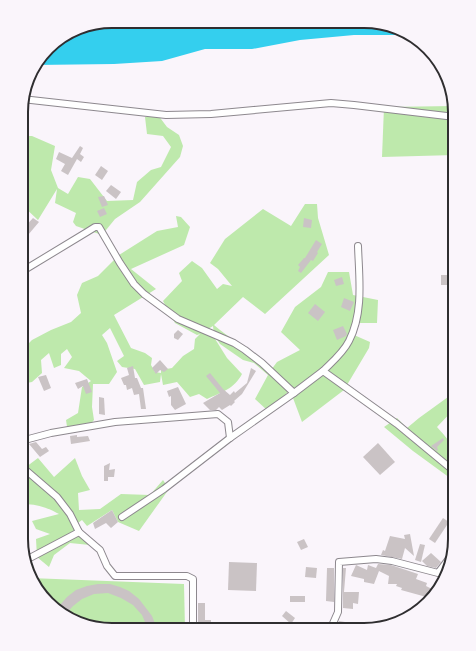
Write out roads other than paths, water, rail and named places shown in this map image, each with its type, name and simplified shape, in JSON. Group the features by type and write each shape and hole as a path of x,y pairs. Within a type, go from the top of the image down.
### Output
{"street":[{"path":"29,100 166,115 205,114 331,103 448,116"},
{"path":"28,268 95,227 99,227 134,284 144,294 178,319 234,343 245,350 262,363 294,393"},
{"path":"122,517 164,489 230,438 294,393 323,371 338,357 349,341 354,328 360,294 358,246"},
{"path":"323,371 397,424 448,466"},
{"path":"28,439 52,433 115,422 218,414 228,422 230,438"},
{"path":"28,472 57,498 70,514 79,532 100,550 107,566 115,576 187,576 193,579 193,623"},
{"path":"30,558 79,532"},
{"path":"333,623 338,612 339,562 376,559 392,561 440,575"}],"water":[{"path":"112,28 364,28 386,31 398,35 354,35 300,40 252,49 205,49 162,61 114,64 42,65 57,49 70,39 85,32"}]}
